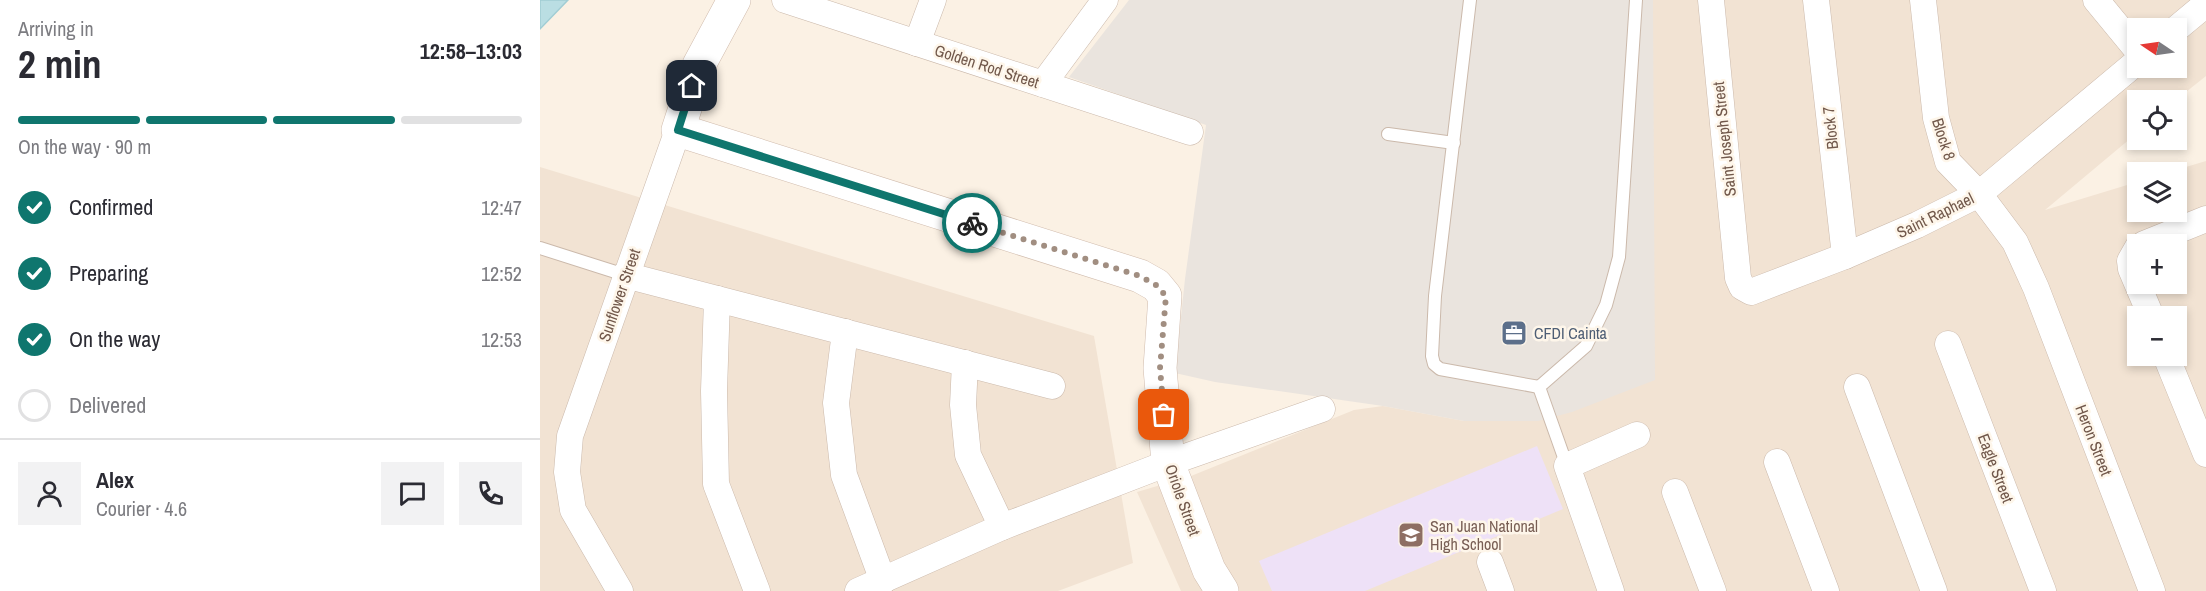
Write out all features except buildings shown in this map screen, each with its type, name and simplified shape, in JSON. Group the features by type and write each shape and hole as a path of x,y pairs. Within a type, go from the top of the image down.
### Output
{"street":[{"name":"Sunflower Street","path":"620,591 573,510 567,472 570,436 699,65 734,0"},
{"name":"Golden Rod Street","path":"785,0 1190,132"},
{"path":"917,43 933,0"},
{"path":"1044,84 1105,0"},
{"name":"Saint Joseph Street","path":"1711,0 1738,278"},
{"name":"Block 7","path":"1816,0 1845,256"},
{"name":"Block 8","path":"1923,0 1936,118 1948,162 1979,194 2015,242 2036,288"},
{"path":"2096,0 2127,38"},
{"path":"2187,20 2206,4"},
{"name":"Saint Raphael","path":"1738,278 1742,287 1751,292 1845,256 1917,225 1979,194 2127,71"},
{"name":"Oriole Street","path":"678,130 1140,276 1156,285 1166,296 1160,368 1168,463 1209,570 1222,591"},
{"path":"2169,234 2206,219"},
{"path":"626,275 1052,386"},
{"name":"Heron Street","path":"2036,288 2152,591"},
{"path":"717,299 714,391 716,484 757,591"},
{"path":"845,332 836,403 844,475 883,581"},
{"name":"Eagle Street","path":"1948,344 2043,591"},
{"path":"965,363 963,405 968,455 1002,527"},
{"path":"2170,366 2206,454"},
{"path":"1857,387 1934,591"},
{"path":"858,591 1002,527 1168,463 1322,408"},
{"path":"1611,591 1567,466 1638,435"},
{"path":"1777,462 1826,591"},
{"path":"1675,492 1713,591"},
{"path":"1490,562 1500,591"}],"lane":[{"path":"1470,0 1435,296 1432,356 1434,364 1440,369 1539,387"},
{"path":"1539,387 1586,346 1606,305 1619,257 1636,0"},
{"path":"1388,134 1454,143"},
{"path":"540,248 626,275"},
{"path":"1539,387 1567,466"}],"shaded area":[{"path":"1129,0 1653,0 1655,380 1572,412 1538,421 1464,421 1383,406 1215,382 1175,373 1206,125 1069,77"},
{"path":"1653,0 2206,0 2206,76 2187,91 2127,90 2127,141 2045,210 2127,185 2127,222 2187,222 2187,167 2206,161 2206,591 1181,591 1137,492 1191,476 1354,410 1383,406 1464,421"},
{"path":"540,167 1094,336 1133,563 1058,591 540,591"},
{"name":"San Juan National High School","path":"1537,446 1563,509 1365,591 1272,591 1259,561"}],"water":[{"path":"540,0 568,0 540,29"}],"way so far":[{"path":"972,223 1140,276 1156,285 1166,296 1160,368 1164,415"}],"place":[{"name":"CFDI Cainta","path":"1514,333"},
{"name":"San Juan National High School","path":"1411,535"}],"route":[{"path":"692,86 678,130 972,223"}]}
